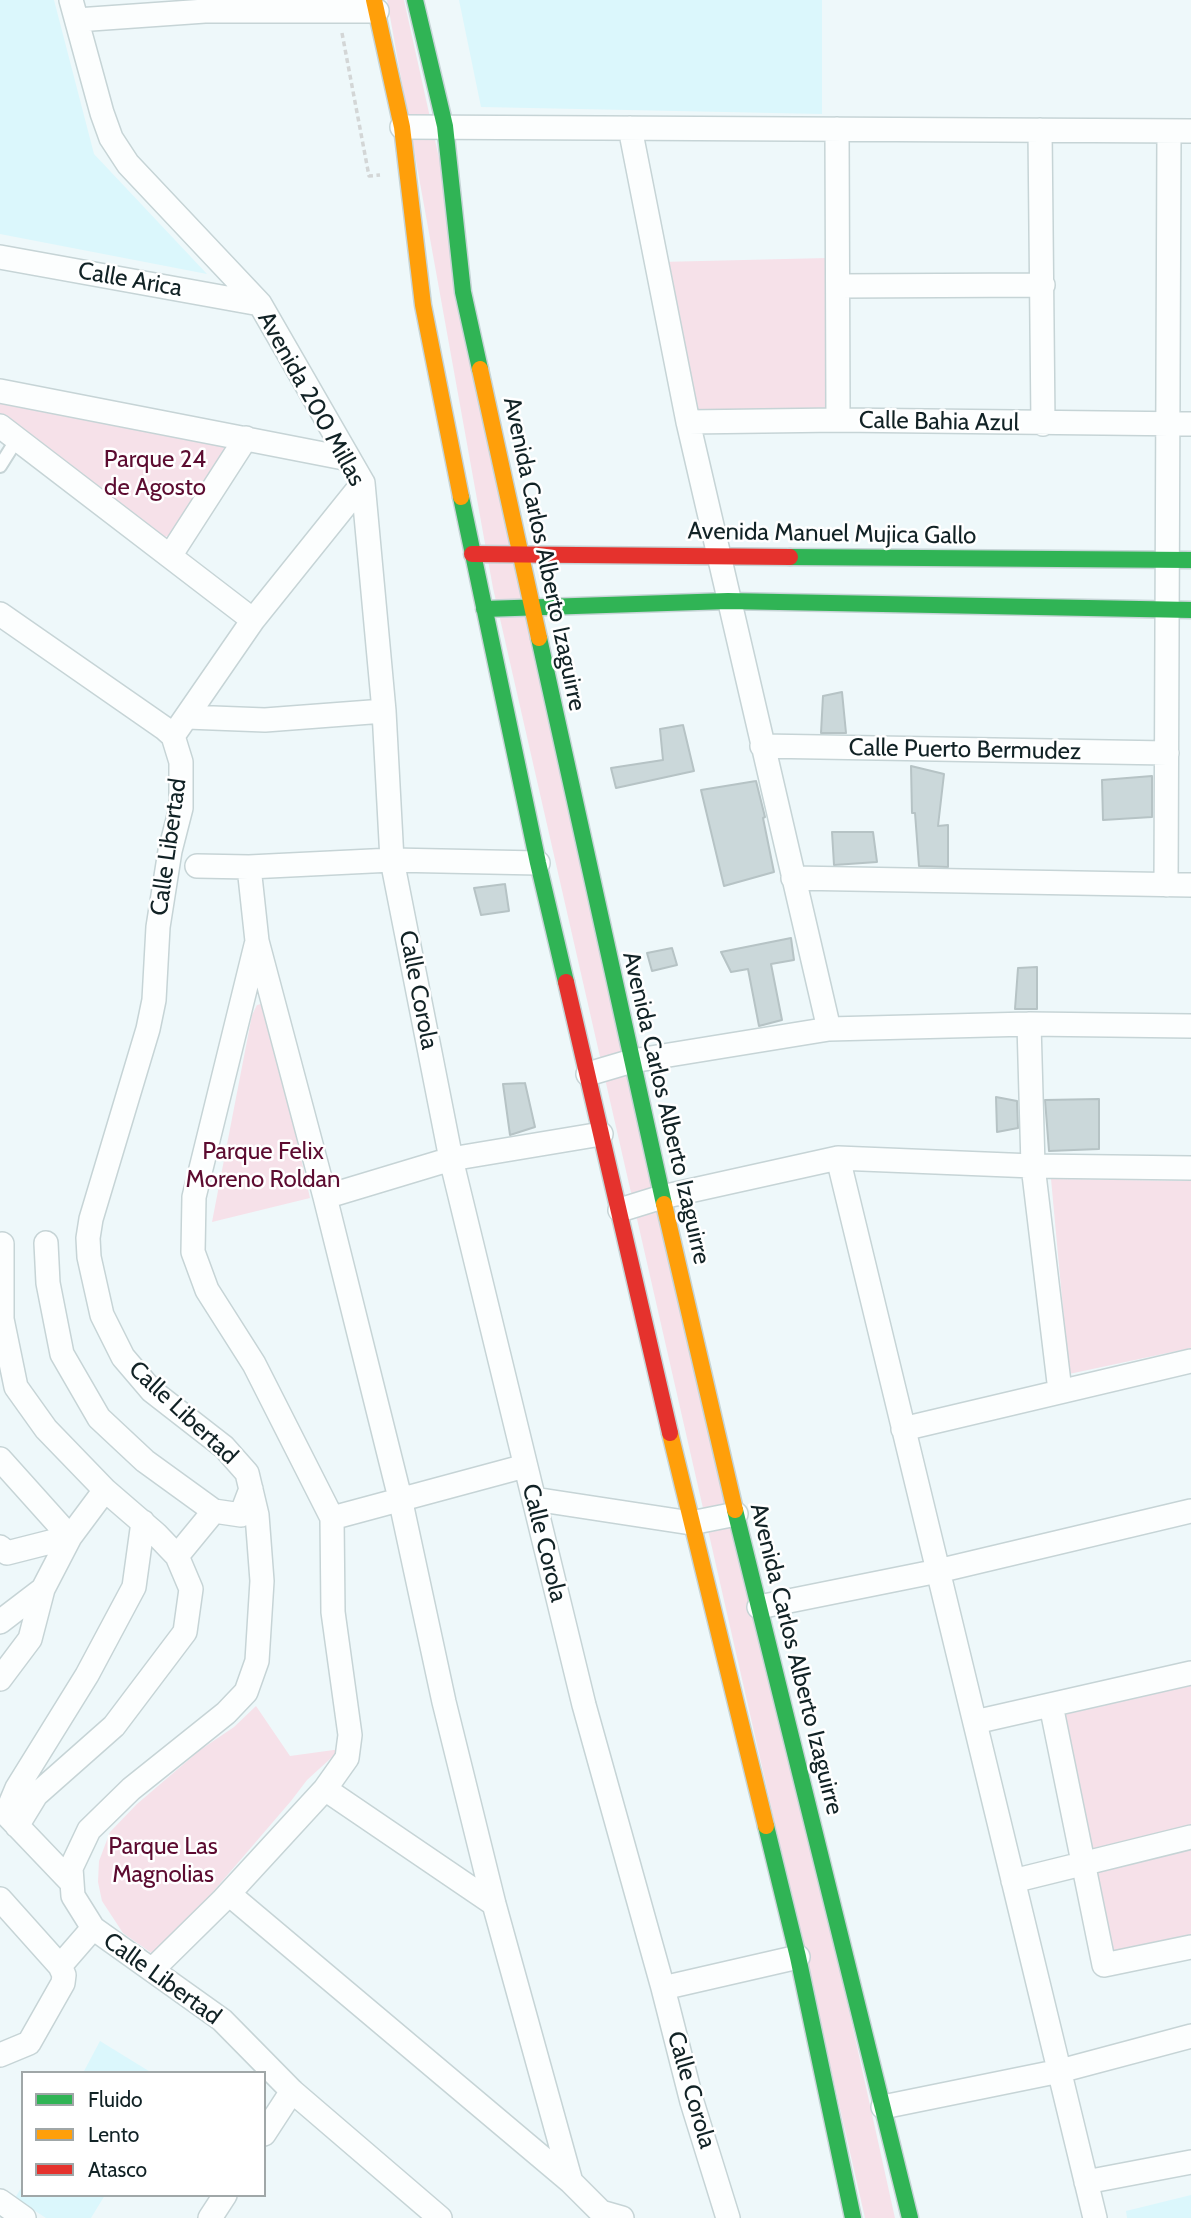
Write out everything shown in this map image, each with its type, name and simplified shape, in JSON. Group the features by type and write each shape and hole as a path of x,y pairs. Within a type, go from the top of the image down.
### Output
{"main road":[{"name":"Avenida Carlos Alberto Izaguirre","path":"415,0 445,126 463,292 662,1197 736,1514 910,2218"},
{"path":"375,5 402,127 423,305 472,554 538,863 691,1523 798,1957 853,2218"},
{"name":"Avenida Manuel Mujica Gallo","path":"472,554 1191,561"},
{"path":"484,609 728,601 1191,610"}],"street":[{"path":"74,10 204,6 338,11 375,5"},
{"name":"Avenida 200 Millas","path":"74,10 102,113 116,147 128,164 260,304 363,483 384,711 392,860"},
{"path":"402,127 1180,131 1168,424 1167,885"},
{"path":"630,128 688,422 829,1029"},
{"path":"837,129 838,420"},
{"path":"1040,130 1043,424"},
{"name":"Calle Arica","path":"0,257 260,304"},
{"path":"838,286 1043,285"},
{"path":"0,391 349,459"},
{"name":"Calle Bahia Azul","path":"688,422 838,420 1191,424"},
{"path":"9,433 253,620"},
{"path":"170,556 246,438"},
{"path":"0,614 173,736 253,620 363,483"},
{"path":"187,717 265,720 384,711"},
{"name":"Calle Libertad","path":"173,736 181,762 181,808 170,850 158,927 154,1000 148,1029 91,1219 89,1256 102,1315 123,1357 152,1391 223,1447 247,1473 257,1515 262,1581 257,1661 246,1692 226,1713 131,1789 89,1830 71,1868 73,1896 93,1928 222,2020 292,2091 440,2218"},
{"name":"Calle Puerto Bermudez","path":"762,746 1167,753"},
{"path":"197,866 249,867 392,860 538,863"},
{"name":"Calle Corola","path":"392,860 452,1159 584,1705 692,2102 728,2218"},
{"path":"249,867 257,942 325,1197 400,1498 444,1702 494,1903 571,2182"},
{"path":"793,878 1191,885"},
{"path":"153,1969 229,1894 325,1789 347,1758 350,1735 333,1612 332,1517 254,1363 207,1290 193,1252 194,1197 257,942"},
{"path":"588,1073 632,1061 829,1029 1029,1024 1191,1026"},
{"path":"1029,1024 1034,1166 1060,1391"},
{"path":"325,1197 452,1159 601,1134"},
{"path":"838,1158 1095,2218"},
{"path":"620,1210 662,1197 838,1158 1034,1166 1191,1168"},
{"path":"46,1243 48,1283 62,1354 99,1418 145,1461 214,1511 241,1516 251,1489"},
{"path":"2,1244 2,1319 16,1387 46,1429 105,1490 177,1556 191,1589 185,1632 114,1726 36,1795 17,1826"},
{"path":"904,1429 1191,1361"},
{"path":"0,1459 70,1536"},
{"path":"332,1517 525,1466"},
{"path":"0,1679 30,1639 43,1589 70,1536 105,1490"},
{"path":"534,1499 691,1523 736,1514"},
{"path":"177,1556 214,1511"},
{"path":"759,1607 938,1571 1191,1511"},
{"path":"72,1883 6,1814 16,1788 87,1675 134,1587 143,1522"},
{"path":"0,1547 7,1553 70,1536"},
{"path":"0,1622 43,1589"},
{"path":"975,1723 1191,1673"},
{"path":"1051,1705 1104,1965 1191,1947"},
{"path":"325,1789 494,1903"},
{"path":"1013,1881 1191,1837"},
{"path":"229,1894 571,2182 601,2212 622,2218"},
{"path":"0,1899 60,1966 64,1975 63,1983 29,2043 0,2055"},
{"path":"60,1966 93,1928"},
{"path":"663,1988 798,1957"},
{"path":"883,2108 1060,2071 1191,2036"},
{"path":"266,2131 292,2091"},
{"path":"1086,2182 1191,2162"},
{"path":"210,2218 224,2197"},
{"path":"0,2201 24,2218"}],"lane":[{"path":"0,466 9,433"}],"path":[{"path":"338,11 369,176 407,172"}],"shaded area":[{"path":"0,0 54,0 94,154 207,274 0,234"},
{"path":"459,0 822,0 822,114 481,107"},
{"path":"100,2041 149,2071 84,2071"},
{"path":"21,2188 21,2197 104,2197 91,2218 46,2218 15,2198"},
{"path":"1191,2195 1191,2218 1127,2218 1126,2211"}],"green space":[{"path":"387,0 404,0 895,2218 865,2218 493,588"},
{"path":"827,258 827,415 695,413 660,262"},
{"name":"Parque 24 de Agosto","path":"0,401 231,443 173,535 160,538 0,413"},
{"name":"Parque Felix Moreno Roldan","path":"257,1005 266,1006 268,1012 310,1198 212,1222 252,1015"},
{"path":"1051,1179 1191,1181 1191,1348 1069,1374"},
{"path":"1191,1685 1191,1830 1089,1857 1059,1714"},
{"name":"Parque Las Magnolias","path":"256,1706 290,1756 341,1749 307,1780 157,1957 123,1933 102,1901 98,1882 99,1861 110,1832 137,1804 200,1750 234,1727"},
{"path":"1191,1842 1191,1944 1109,1962 1087,1870"}],"building":[{"path":"842,692 846,733 821,733 823,696"},
{"path":"683,725 694,771 616,788 611,768 663,760 660,729"},
{"path":"911,766 944,774 938,826 948,825 948,867 919,866 915,813 912,813"},
{"path":"1152,776 1152,817 1103,820 1102,780"},
{"path":"756,781 774,872 724,886 701,790"},
{"path":"832,832 873,832 877,862 834,865"},
{"path":"505,884 509,911 481,915 474,888"},
{"path":"791,938 794,960 771,964 782,1020 759,1026 748,969 731,972 721,952"},
{"path":"672,948 677,965 652,971 647,953"},
{"path":"1037,967 1037,1009 1015,1009 1018,968"},
{"path":"525,1083 535,1127 510,1135 503,1084"},
{"path":"996,1097 1017,1101 1018,1128 997,1132"},
{"path":"1099,1099 1099,1149 1049,1151 1045,1100"}],"traffic: fast":[{"path":"415,0 445,126 463,292 480,369"},
{"path":"461,497 538,863 566,982"},
{"path":"790,557 1191,560"},
{"path":"484,609 728,601 1191,610"},
{"path":"539,638 664,1204"},
{"path":"735,1510 910,2218"},
{"path":"766,1826 798,1957 853,2218"}],"traffic: slow":[{"path":"374,0 402,127 423,305 461,497"},
{"path":"480,369 539,638"},
{"path":"664,1204 735,1510"},
{"path":"670,1433 766,1826"}],"traffic: jam":[{"path":"472,554 790,557"},
{"path":"566,982 670,1433"}]}
